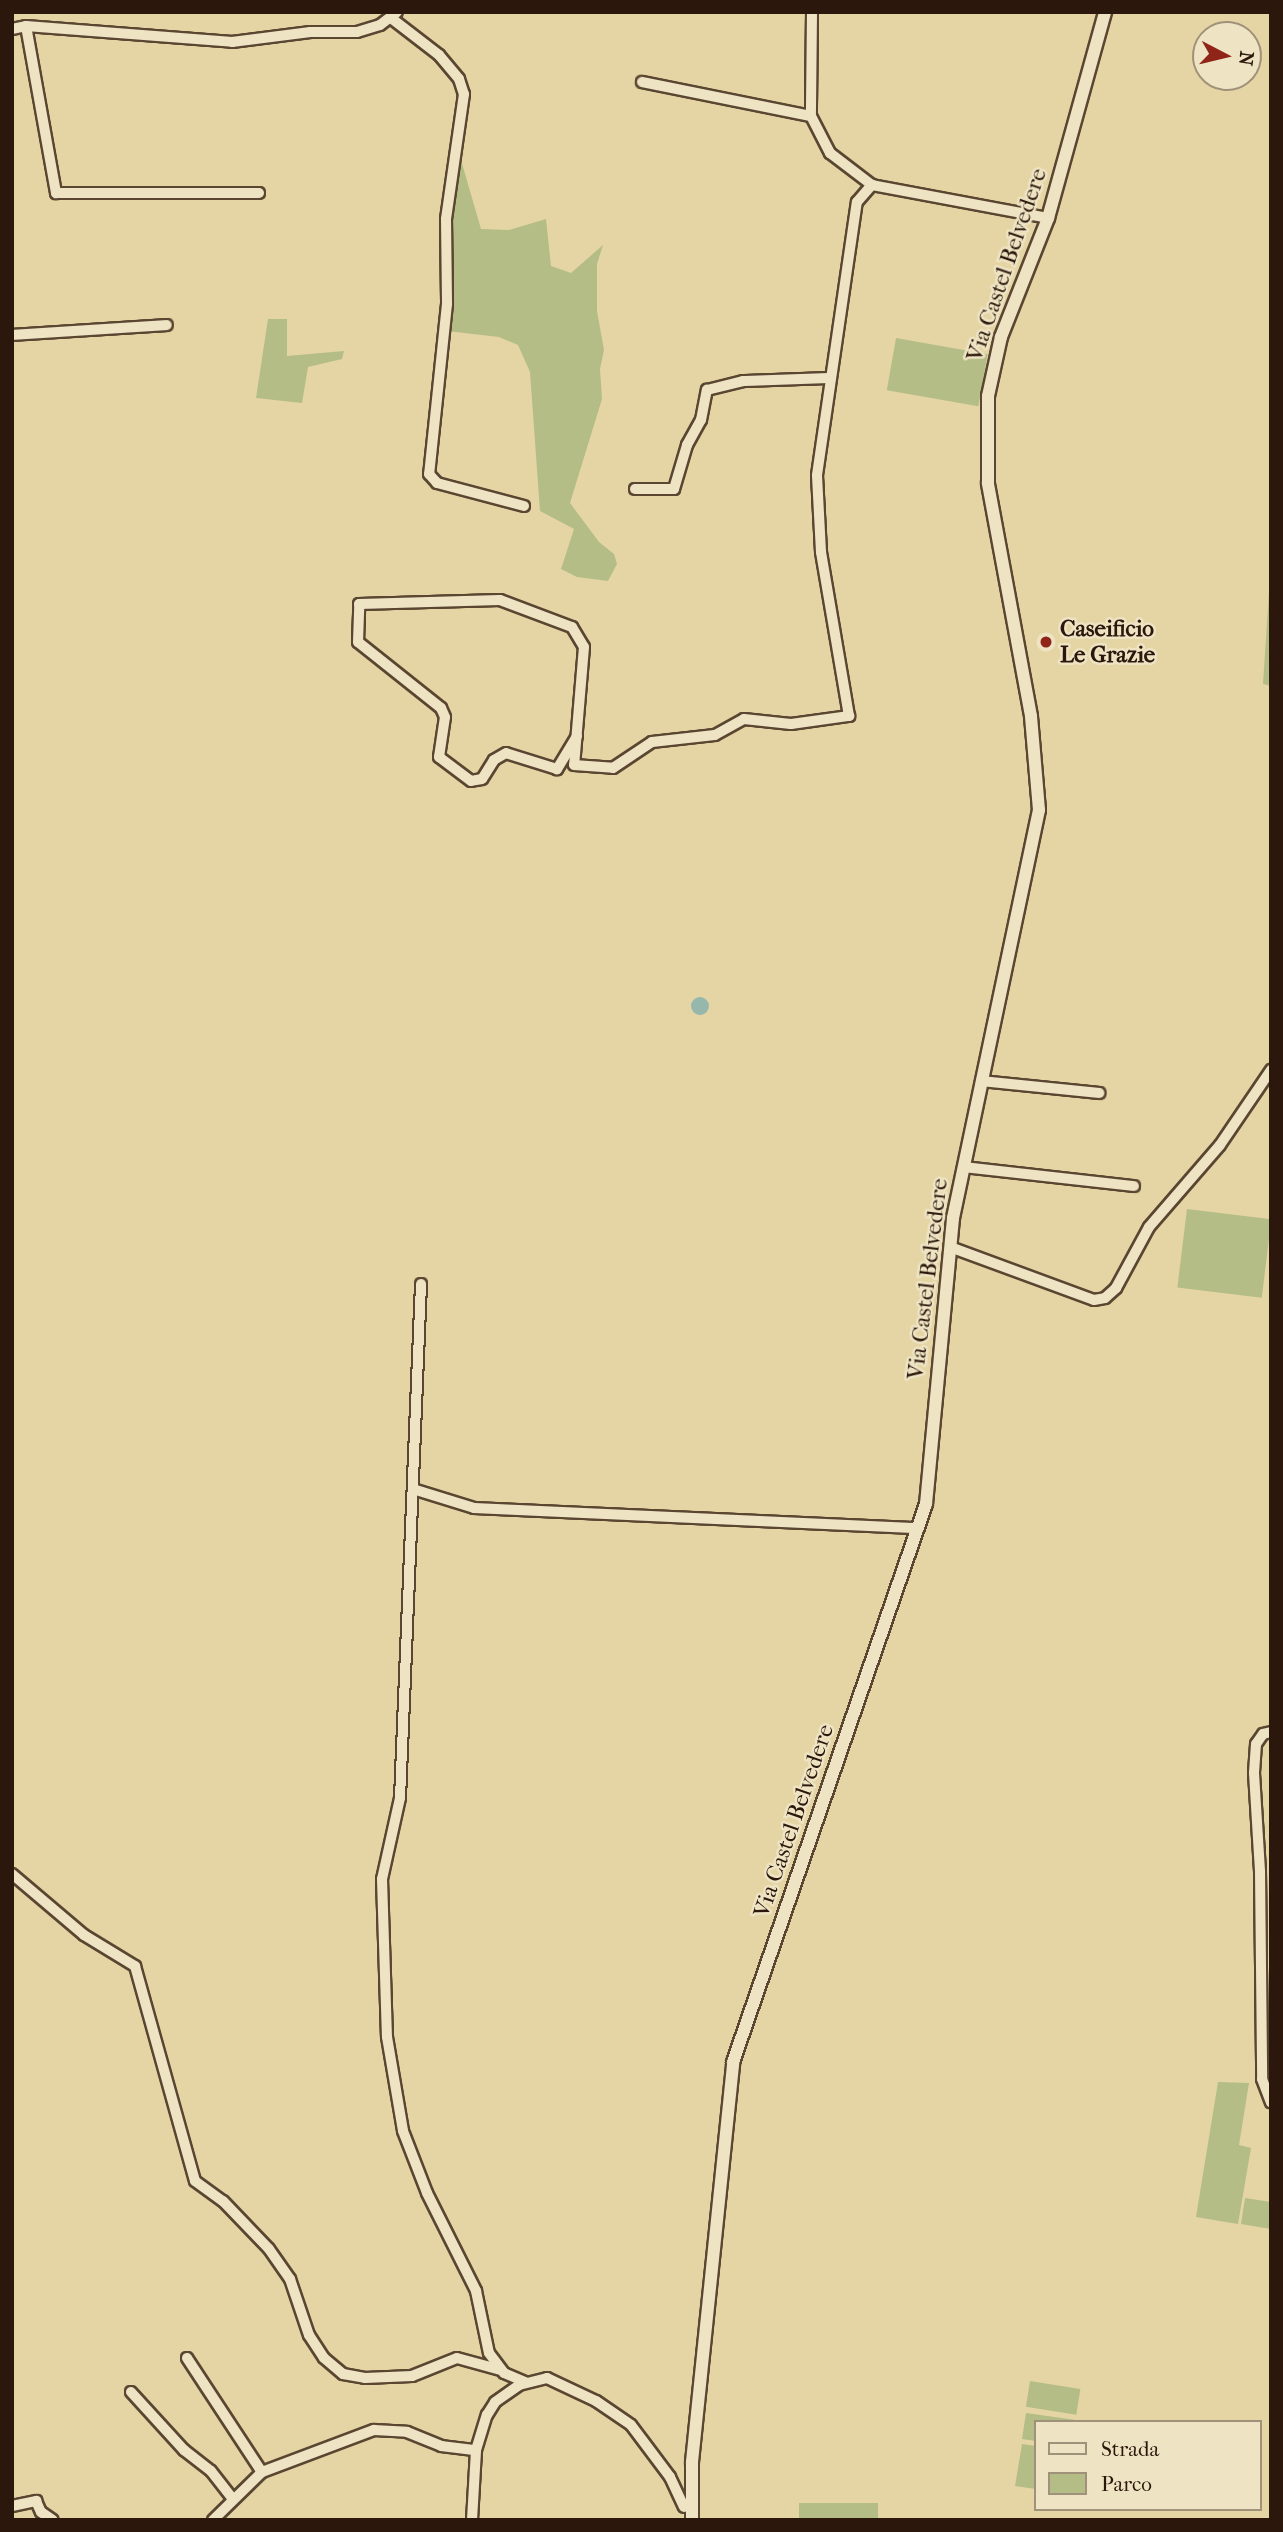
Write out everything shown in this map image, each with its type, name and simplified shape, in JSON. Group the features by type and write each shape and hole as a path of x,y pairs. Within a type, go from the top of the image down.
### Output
{"street":[{"path":"812,12 811,117 830,153 872,185 1048,218"},
{"name":"Via Castel Belvedere","path":"692,2462 733,2062 919,1528 930,1473 950,1247 981,1081 1039,810 1029,707 988,483 986,416 1001,337 1048,218 1105,12"},
{"path":"12,29 26,26 232,43 310,32 357,32 394,15 439,55 459,79 464,94 446,219 447,304 429,474 437,483 524,506"},
{"path":"26,26 56,193 259,193"},
{"path":"642,82 811,117"},
{"path":"577,736 557,769 506,753 494,760 482,779 471,781 439,757 444,717 441,708 358,642 359,604 500,600 572,627 584,646 575,765 613,768 652,742 715,735 744,719 791,724 849,716 817,505 818,453 831,378 852,216 872,185"},
{"path":"12,335 167,325"},
{"path":"635,489 674,489 687,445 699,428 707,390 743,381 831,378"},
{"path":"950,1247 1094,1300 1105,1298 1116,1288 1161,1210 1220,1145 1271,1070"},
{"path":"981,1081 1099,1093"},
{"path":"964,1167 1134,1186"},
{"path":"421,1284 416,1490 400,1798 382,1878 387,2038 403,2131 427,2193 476,2291 489,2353 501,2370"},
{"path":"416,1490 474,1508 919,1528"},
{"path":"1271,1732 1256,1744 1254,1773 1261,1871 1262,2079 1271,2102"},
{"path":"12,1874 85,1935 135,1966 195,2181 223,2201 275,2256 290,2279 309,2335 324,2358 343,2374 365,2378 412,2376 457,2358 501,2370 525,2382"},
{"path":"187,2358 262,2472"},
{"path":"472,2520 476,2450 495,2403 525,2382 553,2379 618,2413 665,2470 684,2513"},
{"path":"131,2392 184,2450 211,2471 231,2497"},
{"path":"213,2520 231,2497 262,2472 382,2428 407,2431 441,2446 476,2450"},
{"path":"684,2513 692,2462"},
{"path":"692,2462 692,2520"},
{"path":"12,2506 36,2501 41,2512 53,2520"}],"green space":[{"path":"461,160 481,229 509,230 546,219 551,266 571,273 603,245 597,264 597,311 604,350 600,369 602,399 570,503 599,542 614,554 617,564 608,581 577,577 561,569 574,529 540,511 530,372 518,345 499,337 447,331 452,223"},
{"path":"268,319 287,319 287,356 344,351 342,359 308,367 302,403 256,398"},
{"path":"896,338 988,354 978,406 887,390"},
{"path":"1271,577 1271,686 1263,684"},
{"path":"1187,1209 1271,1219 1262,1298 1177,1287"},
{"path":"1218,2082 1249,2083 1239,2145 1251,2148 1238,2224 1196,2217"},
{"path":"1245,2198 1271,2202 1271,2229 1241,2224"},
{"path":"1030,2381 1080,2389 1076,2415 1026,2407"},
{"path":"1026,2413 1076,2420 1034,2420 1034,2441 1022,2439"},
{"path":"1022,2444 1034,2446 1034,2489 1015,2486"},
{"path":"799,2503 878,2503 878,2520 799,2520"}],"water":[{"path":"700,997 706,1000 709,1006 706,1012 700,1015 694,1012 691,1006 694,1000"}],"place":[{"name":"Caseificio Le Grazie","path":"1046,642"}]}
